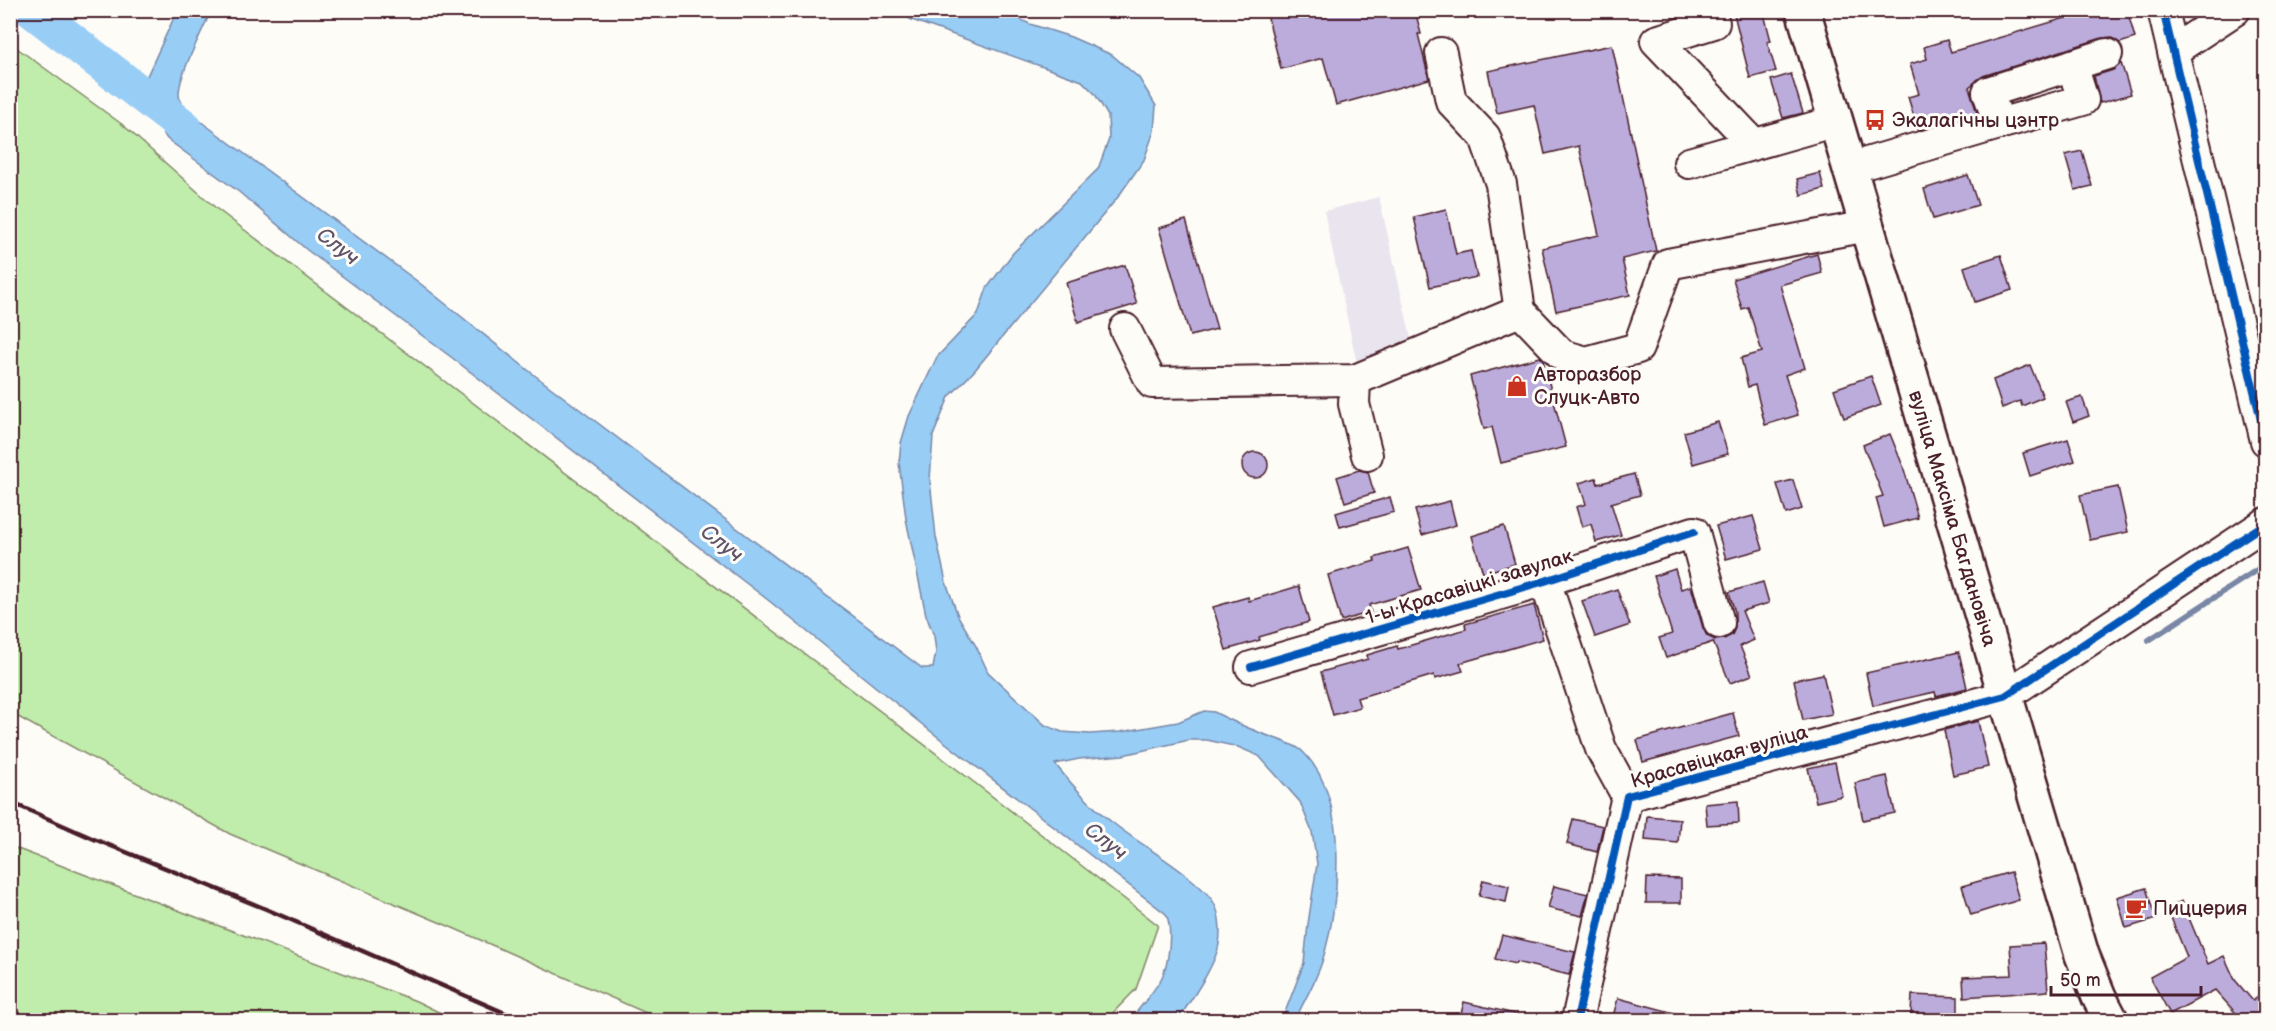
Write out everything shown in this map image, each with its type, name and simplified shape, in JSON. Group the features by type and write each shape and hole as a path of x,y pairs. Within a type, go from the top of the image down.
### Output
{"main road":[{"name":"вуліца Максіма Багдановіча","path":"1803,10 2082,955 2111,1020"}],"street":[{"path":"2163,10 2258,367 2265,441"},
{"path":"2173,51 2235,10"},
{"path":"1714,23 1656,41 1754,144"},
{"path":"1442,52 1451,100 1485,137 1501,184 1520,311 1562,355 1586,362 1638,348 1668,264 1867,226"},
{"path":"1850,168 2083,100 2072,65 2107,54"},
{"path":"1689,164 1836,120"},
{"path":"1125,329 1152,383 1355,380 1520,311"},
{"path":"1355,380 1354,404 1367,454"},
{"name":"Красавіцкая вуліца","path":"1578,1020 1627,796 2005,696 2265,523"},
{"name":"1-ы Красавіцкі завулак","path":"1251,667 1545,581 1694,532 1719,623"},
{"name":"1-ы Красавіцкі завулак","path":"1545,581 1601,749 1627,796"}],"shaded area":[{"path":"1379,197 1414,351 1357,364 1324,211"}],"green space":[{"path":"10,43 123,125 217,209 975,783 1158,925 1136,989 1106,1020 662,1020 453,928 230,834 11,713"},
{"path":"10,846 416,1001 455,1020 11,1020"}],"water":[{"path":"177,11 211,11 182,77 180,87 179,95 183,105 196,118 417,281 533,374 922,668 933,668 936,652 906,519 899,463 901,443 909,416 937,357 978,314 987,288 1013,253 1098,169 1109,139 1108,116 1095,94 1082,81 912,20 896,11 1002,11 1112,55 1139,78 1156,106 1154,131 1144,160 1118,197 975,370 949,397 933,436 930,480 936,537 946,582 958,616 988,672 1045,725 1062,732 1090,734 1120,732 1178,722 1204,711 1214,712 1298,748 1317,771 1328,795 1334,823 1337,852 1336,882 1333,911 1322,962 1295,1020 1282,1020 1304,963 1317,864 1312,832 1300,802 1259,756 1238,747 1207,740 1189,740 1123,755 1079,759 1055,764 1105,817 1195,882 1214,903 1218,912 1220,934 1217,953 1202,983 1178,1020 1130,1020 1164,973 1170,937 1166,914 929,730 768,600 451,357 307,250 239,192 167,139 145,105 147,76"}],"building":[{"path":"1266,10 1415,10 1421,34 1418,34 1429,79 1336,105 1323,58 1281,69"},
{"path":"1733,10 1763,10 1771,41 1767,42 1776,71 1750,78"},
{"path":"2092,10 2127,10 2135,38 2120,43 2111,37 2102,38 1983,76 1969,87 1977,113 1918,130 1908,97 1919,94 1910,64 1927,59 1924,47 1947,40 1951,52"},
{"path":"1612,45 1656,251 1622,259 1630,295 1556,311 1542,248 1599,235 1579,146 1545,154 1534,105 1497,113 1488,71"},
{"path":"2121,63 2131,94 2100,103 2094,76 2113,70"},
{"path":"1791,74 1803,113 1783,118 1771,80"},
{"path":"2082,151 2092,186 2075,190 2065,155"},
{"path":"1820,173 1824,189 1801,195 1797,179"},
{"path":"1968,175 1978,205 1933,219 1924,189"},
{"path":"1446,209 1456,254 1471,251 1477,277 1430,287 1414,217"},
{"path":"1186,220 1217,329 1190,336 1159,228"},
{"path":"1817,254 1822,273 1780,285 1805,368 1785,375 1798,415 1765,425 1755,385 1748,387 1741,358 1762,352 1748,307 1742,309 1733,279"},
{"path":"2001,255 2012,290 1975,302 1964,267"},
{"path":"1125,265 1137,304 1078,322 1066,283"},
{"path":"1540,357 1543,360 1566,447 1501,463 1492,427 1484,429 1470,376"},
{"path":"2030,365 2043,397 2022,406 2020,401 2002,408 1993,380"},
{"path":"1871,376 1881,405 1844,418 1834,389"},
{"path":"2082,397 2089,416 2073,422 2066,402"},
{"path":"1718,422 1728,454 1693,464 1684,432"},
{"path":"1890,434 1903,466 1918,518 1884,527 1876,498 1883,496 1863,445"},
{"path":"2068,439 2075,461 2030,476 2023,453"},
{"path":"1255,452 1264,456 1268,465 1264,474 1255,478 1246,474 1242,465 1246,456"},
{"path":"1359,470 1368,472 1374,493 1345,502 1337,477"},
{"path":"1634,474 1640,495 1611,503 1621,535 1596,542 1591,524 1582,527 1576,507 1586,504 1579,483 1596,478 1598,484"},
{"path":"1793,480 1802,509 1786,514 1777,484"},
{"path":"2118,487 2128,532 2090,540 2080,495"},
{"path":"1390,497 1394,512 1340,527 1336,513"},
{"path":"1450,501 1456,525 1422,535 1415,510"},
{"path":"1753,516 1763,549 1726,559 1716,526"},
{"path":"1504,526 1515,564 1483,573 1472,536"},
{"path":"1408,548 1421,590 1369,605 1371,612 1341,621 1328,575"},
{"path":"1675,569 1681,589 1691,586 1703,628 1707,636 1715,640 1732,635 1735,628 1735,612 1729,592 1763,582 1769,603 1742,611 1754,640 1740,646 1752,675 1730,683 1713,642 1666,658 1659,638 1672,634 1654,576"},
{"path":"1299,586 1309,622 1226,650 1213,607 1248,597 1249,601"},
{"path":"1617,589 1630,625 1595,637 1582,601"},
{"path":"1534,605 1543,639 1460,663 1463,671 1435,679 1434,675 1357,698 1360,707 1333,715 1321,672 1368,659 1367,655 1397,646 1398,649 1466,629 1465,624"},
{"path":"1959,652 1967,688 1936,696 1935,692 1873,706 1866,673"},
{"path":"1823,674 1832,714 1803,720 1794,680"},
{"path":"1733,713 1739,736 1643,762 1637,740"},
{"path":"1978,721 1988,767 1953,775 1944,730"},
{"path":"1835,762 1842,796 1816,802 1808,768"},
{"path":"1887,776 1895,813 1863,820 1855,783"},
{"path":"1738,801 1739,823 1707,825 1705,804"},
{"path":"1647,816 1680,819 1678,843 1645,840"},
{"path":"1573,819 1603,826 1597,852 1567,844"},
{"path":"2011,872 2019,900 1971,915 1962,886"},
{"path":"1647,878 1681,879 1681,903 1646,903"},
{"path":"1483,880 1509,886 1506,902 1479,896"},
{"path":"1554,886 1588,894 1582,916 1548,908"},
{"name":"Пиццерия","path":"2146,888 2156,919 2126,928 2117,897"},
{"path":"2182,901 2208,964 2224,956 2235,980 2253,1001 2265,990 2265,1020 2242,1020 2215,990 2170,1014 2150,977 2187,957 2167,908"},
{"path":"1502,935 1575,952 1569,975 1495,959"},
{"path":"2044,943 2048,991 1964,997 1963,977 2012,975 2010,945"},
{"path":"1912,995 1958,997 1958,1017 1911,1015"},
{"path":"1618,998 1682,1015 1681,1020 1612,1020"},
{"path":"1464,1002 1515,1014 1515,1020 1460,1018"}],"waterway":[{"name":"Случ","path":"32,10 184,127"},
{"path":"2149,640 2266,564"}],"railway":[{"path":"10,802 266,909 521,1020"}],"cycle path":[{"path":"2163,10 2266,441"},
{"path":"1577,1020 1627,796 2005,696 2266,523"},
{"path":"1251,667 1545,581 1694,532"}],"place":[{"name":"Экалагічны цэнтр","path":"1875,120"},
{"name":"Авторазбор Слуцк-Авто","path":"1517,386"},
{"name":"Пиццерия","path":"2136,908"}]}
